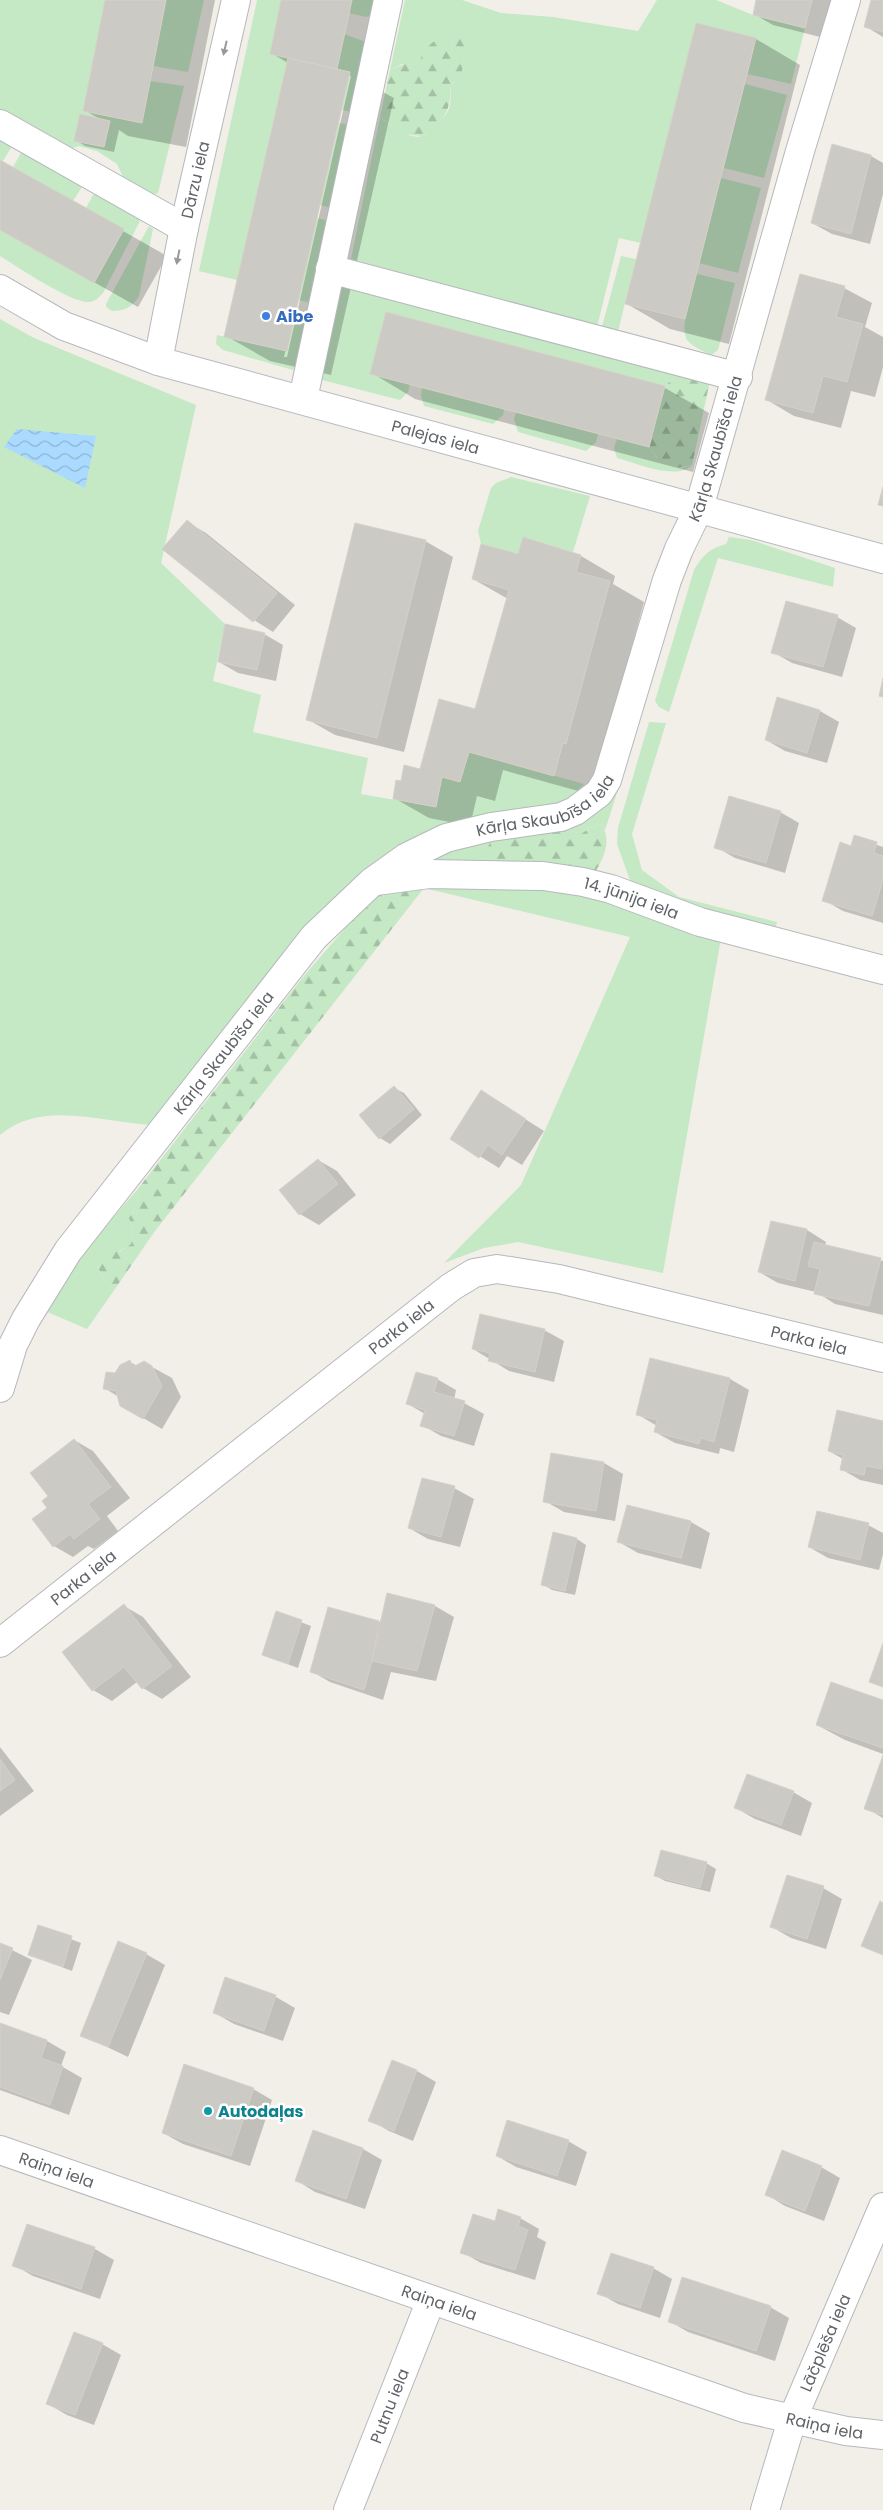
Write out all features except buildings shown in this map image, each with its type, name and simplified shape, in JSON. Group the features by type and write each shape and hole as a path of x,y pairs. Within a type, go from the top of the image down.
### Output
{"street":[{"name":"Dārzu iela","path":"158,361 184,228 236,0"},
{"path":"303,399 388,0"},
{"name":"Kārļa Skaubīša iela","path":"0,1388 13,1345 26,1319 68,1252 314,938 372,882 407,857 446,838 491,827 561,817 575,811 599,793 607,780 667,580 678,550 699,508 738,377 800,151 846,0"},
{"path":"0,124 184,228"},
{"path":"330,269 738,377"},
{"name":"Palejas iela","path":"0,289 64,326 158,361 303,399 883,559"},
{"name":"14. jūnija iela","path":"372,882 429,874 543,876 583,882 610,889 700,922 883,970"},
{"name":"Parka iela","path":"0,1643 451,1287 474,1273 497,1269 559,1279 883,1358"},
{"name":"Raiņa iela","path":"0,2150 744,2408 846,2431 883,2434"},
{"name":"Lāčplēša iela","path":"765,2510 792,2420 883,2206"},
{"name":"Putnu iela","path":"348,2510 431,2300"}],"green space":[{"path":"0,0 105,0 83,111 141,123 150,81 184,86 158,193 154,194 124,179 117,164 97,151 79,146 70,149 0,113","holes":["80,115 110,121 104,147 75,141"]},
{"path":"166,0 204,0 188,72 153,66"},
{"path":"257,0 281,0 270,54 288,58 237,280 199,271"},
{"path":"352,0 374,0 371,15 366,17 349,13"},
{"path":"405,0 462,0 501,13 553,17 638,31 657,0 716,0 753,15 805,28 791,84 748,74 756,38 696,23 641,243 619,238 597,327 351,259 380,117 405,134 417,137 426,134 447,113 451,98 450,85 458,78 463,64 466,49 422,60 419,65 402,64 390,70"},
{"path":"344,34 366,42 352,112 342,110 350,72 337,69"},
{"path":"450,36 459,37 466,49 461,76 450,85 448,109 441,121 422,136 402,134 380,117 390,70 412,61 419,65 423,51 433,42"},
{"path":"745,84 787,95 764,178 724,168"},
{"path":"339,123 352,126 335,209 320,205"},
{"path":"0,136 9,141 11,148 3,161 0,160"},
{"path":"27,151 81,181 82,187 73,201 13,167 21,153"},
{"path":"721,178 761,188 738,273 699,263"},
{"path":"99,193 134,211 140,221 103,293 96,300 90,302 71,297 45,284 0,256 0,230 94,283 124,230 86,208 93,195"},
{"path":"317,218 333,222 316,304 298,300"},
{"path":"149,226 153,229 139,296 128,308 112,311 106,307 106,304"},
{"path":"621,256 636,259 618,331 602,327"},
{"path":"697,274 735,283 718,350 711,355 692,345 687,340 685,334 688,308"},
{"path":"343,283 678,374 665,386 386,312 410,384 408,392 400,400 322,380 318,378 325,364"},
{"path":"295,314 315,319 298,369 293,370 223,350 216,344 217,335 286,351"},
{"path":"0,319 34,338 196,405 161,563 225,624 213,681 261,695 253,732 368,758 361,794 435,807 442,777 460,782 469,752 584,784 567,800 554,805 440,826 411,839 368,868 157,1125 55,1115 17,1124 0,1135"},
{"path":"678,374 711,376 692,465 672,467 662,463 649,447 665,386"},
{"path":"422,387 504,409 503,415 493,424 424,406 421,396"},
{"path":"516,412 598,434 596,442 586,451 518,432 514,419"},
{"path":"617,439 649,447 656,457 681,468 692,465 677,471 667,471 645,467 617,458 614,448"},
{"path":"511,477 590,496 573,552 524,537 518,554 481,544 478,531 491,488 496,483"},
{"path":"729,537 751,540 835,568 833,587 718,558 669,712 659,707 655,701 694,570 707,553 726,544"},
{"path":"649,722 666,723 632,834 642,870 679,897 777,922 775,930 726,919 631,883 617,844 618,828"},
{"path":"616,789 618,790 605,830 601,824 591,827 581,834 571,831 565,825 595,813 606,803"},
{"path":"601,824 605,830 605,850 593,875 495,866 489,860 486,853 493,840 565,825 571,831 581,834 591,827"},
{"path":"493,840 495,866 440,863 438,858 441,852"},
{"path":"424,888 569,889 721,938 663,1273 518,1242 484,1248 444,1263 521,1185 630,937"},
{"path":"424,888 155,1231 115,1289 102,1276 98,1257 111,1249 119,1252 131,1244 133,1231 129,1218 139,1201 137,1190 303,977 361,910 381,894"},
{"path":"137,1190 139,1201 129,1218 133,1231 131,1244 118,1252 98,1258 102,1276 115,1289 87,1329 45,1311 88,1249"}],"water":[{"path":"17,429 96,436 85,488 4,447"}],"place":[{"name":"Aibe","path":"266,316"},
{"name":"Autodaļas","path":"208,2111"}]}
